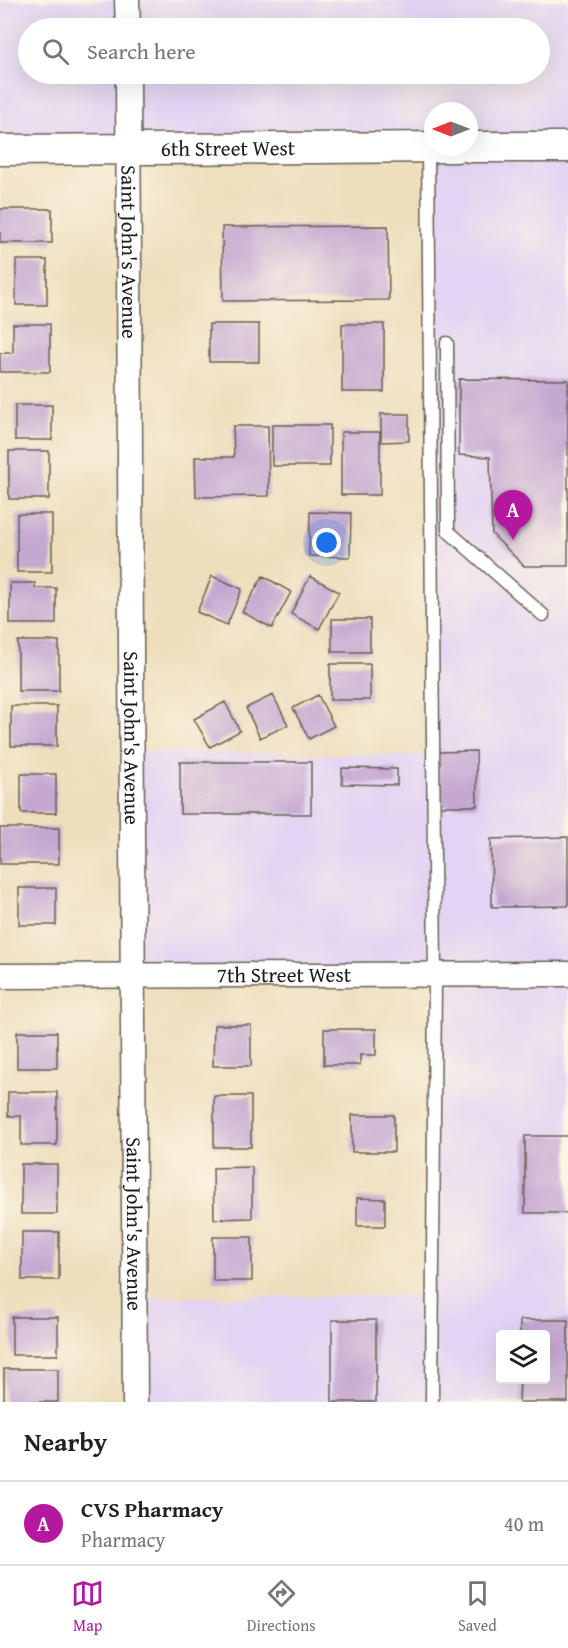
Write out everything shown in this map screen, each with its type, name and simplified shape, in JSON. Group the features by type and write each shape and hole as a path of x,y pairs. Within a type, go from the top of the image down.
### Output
{"street":[{"path":"127,0 128,18"},
{"name":"Saint John's Avenue","path":"128,84 135,1402"},
{"name":"6th Street West","path":"0,150 424,147"},
{"path":"478,147 568,147"},
{"name":"7th Street West","path":"0,976 568,974"}],"lane":[{"path":"432,1402 442,156"},
{"path":"447,343 448,531 543,615"}],"shaded area":[{"path":"0,0 568,0 568,136 478,139 478,102 424,102 424,140 0,150"},
{"path":"568,147 568,1402 135,1402 135,1298 433,1295 435,976 134,976 133,751 434,756 428,156 478,156 478,148"}],"building":[{"path":"0,209 52,209 52,243 0,243"},
{"path":"388,226 389,300 223,301 222,227"},
{"path":"16,260 47,260 47,305 16,305"},
{"path":"13,324 50,324 50,372 0,372 0,353 13,353"},
{"path":"209,324 259,324 259,362 209,362"},
{"path":"342,324 384,324 384,392 342,392"},
{"path":"459,379 568,380 568,566 524,566 492,534 490,457 459,455"},
{"path":"15,405 52,405 52,440 15,440"},
{"path":"381,414 409,414 409,441 381,442"},
{"path":"272,425 330,425 330,466 272,466"},
{"path":"233,426 268,426 269,496 196,497 195,457 234,457"},
{"path":"341,432 380,432 380,495 341,495"},
{"path":"9,451 49,451 49,499 9,499"},
{"path":"310,512 351,513 350,557 309,556"},
{"path":"17,514 52,514 52,572 17,572"},
{"path":"212,576 242,589 227,625 197,612"},
{"path":"263,576 291,592 272,628 242,612"},
{"path":"310,576 339,592 319,629 291,614"},
{"path":"10,583 35,583 35,588 56,588 56,624 10,624"},
{"path":"332,619 370,619 370,652 332,652"},
{"path":"18,641 59,641 59,691 18,691"},
{"path":"330,664 370,664 370,700 330,700"},
{"path":"273,695 288,725 260,738 246,708"},
{"path":"318,695 334,726 309,739 293,708"},
{"path":"225,702 240,731 210,747 194,719"},
{"path":"11,706 57,706 57,746 11,746"},
{"path":"476,751 477,806 439,806 438,752"},
{"path":"180,762 311,762 311,814 180,814"},
{"path":"342,768 397,769 397,785 342,784"},
{"path":"21,774 56,774 56,813 21,813"},
{"path":"0,828 59,828 59,864 0,864"},
{"path":"568,837 568,906 492,907 491,839"},
{"path":"19,888 56,888 56,925 19,925"},
{"path":"214,1025 251,1025 251,1066 213,1066"},
{"path":"324,1029 376,1029 376,1055 360,1055 360,1065 324,1065"},
{"path":"17,1032 57,1032 57,1068 17,1068"},
{"path":"8,1092 57,1092 57,1145 21,1145 21,1116 8,1116"},
{"path":"214,1096 251,1096 251,1147 214,1147"},
{"path":"352,1115 394,1115 394,1152 352,1152"},
{"path":"525,1136 568,1136 568,1213 525,1213"},
{"path":"21,1164 57,1164 57,1214 21,1214"},
{"path":"252,1167 252,1218 214,1219 213,1168"},
{"path":"357,1198 385,1199 385,1226 357,1226"},
{"path":"22,1232 59,1232 59,1280 22,1280"},
{"path":"213,1237 252,1237 252,1281 213,1281"},
{"path":"12,1317 58,1317 58,1355 12,1355"},
{"path":"332,1320 376,1320 376,1402 332,1402"},
{"path":"520,1320 568,1320 568,1402 519,1402 520,1384 550,1384 550,1330 520,1330"},
{"path":"4,1369 58,1369 58,1402 4,1402"}],"place":[{"name":"CVS Pharmacy","path":"513,540"}]}
